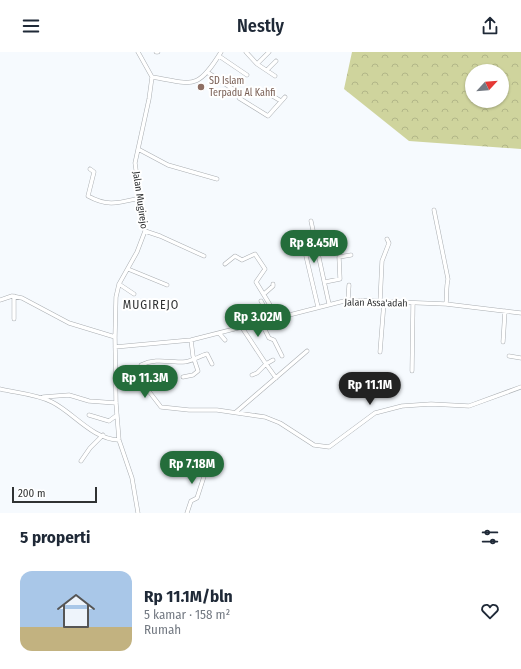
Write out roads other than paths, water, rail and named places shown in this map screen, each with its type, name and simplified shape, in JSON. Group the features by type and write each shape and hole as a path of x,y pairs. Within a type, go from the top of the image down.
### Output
{"street":[{"path":"138,52 152,77 190,83 200,80 220,54 247,75"},
{"path":"246,52 257,64 274,76"},
{"path":"257,64 269,52"},
{"path":"267,70 276,61"},
{"path":"207,72 239,94 239,98 268,116 285,96"},
{"name":"Jalan Mugirejo","path":"138,513 132,478 119,440 116,403 116,297 119,284 139,247 145,231 135,168 152,77"},
{"path":"264,91 281,101"},
{"path":"138,150 168,165 217,179"},
{"path":"90,169 94,172 88,196 99,202 111,204 140,198"},
{"path":"434,210 448,279 446,285 448,293 446,304"},
{"path":"311,221 329,304"},
{"path":"145,231 204,256"},
{"path":"380,352 382,302 381,268 389,243 387,238"},
{"path":"225,264 235,256 242,260 255,254 265,269 264,273 256,281 278,318"},
{"path":"325,282 340,279 339,257 350,255"},
{"path":"306,256 318,307"},
{"path":"128,269 167,285"},
{"path":"119,284 134,294"},
{"path":"264,294 273,286 273,284"},
{"path":"348,300 349,285"},
{"path":"14,296 14,319"},
{"path":"0,300 14,296 26,299 69,323 115,337"},
{"name":"Jalan Assa'adah","path":"115,347 190,340 348,300 446,304 521,313"},
{"path":"261,301 271,320"},
{"path":"412,371 413,303"},
{"path":"503,342 505,311"},
{"path":"261,322 269,338 274,340 282,356"},
{"path":"241,326 276,378"},
{"path":"219,333 225,340"},
{"path":"183,377 197,372 190,340"},
{"path":"236,412 307,351"},
{"path":"141,381 142,364 164,360 183,362 207,354 212,364"},
{"path":"509,356 521,358"},
{"path":"252,375 257,373 272,360"},
{"path":"116,373 128,374 141,381 161,407 217,410 265,416 280,423 314,445 329,447 374,413 380,411 402,406 431,404 469,406 521,387"},
{"path":"0,389 42,398 58,405 81,423 112,440 119,440"},
{"path":"42,398 68,395 89,401 116,403"},
{"path":"89,415 110,421 117,414"},
{"path":"81,461 90,448 103,435"},
{"path":"187,513 191,501 197,498 210,458"}],"place":[{"name":"SD Islam Terpadu Al Kahfi","path":"201,87"}],"district":[{"name":"MUGIREJO","path":"151,305"}]}
